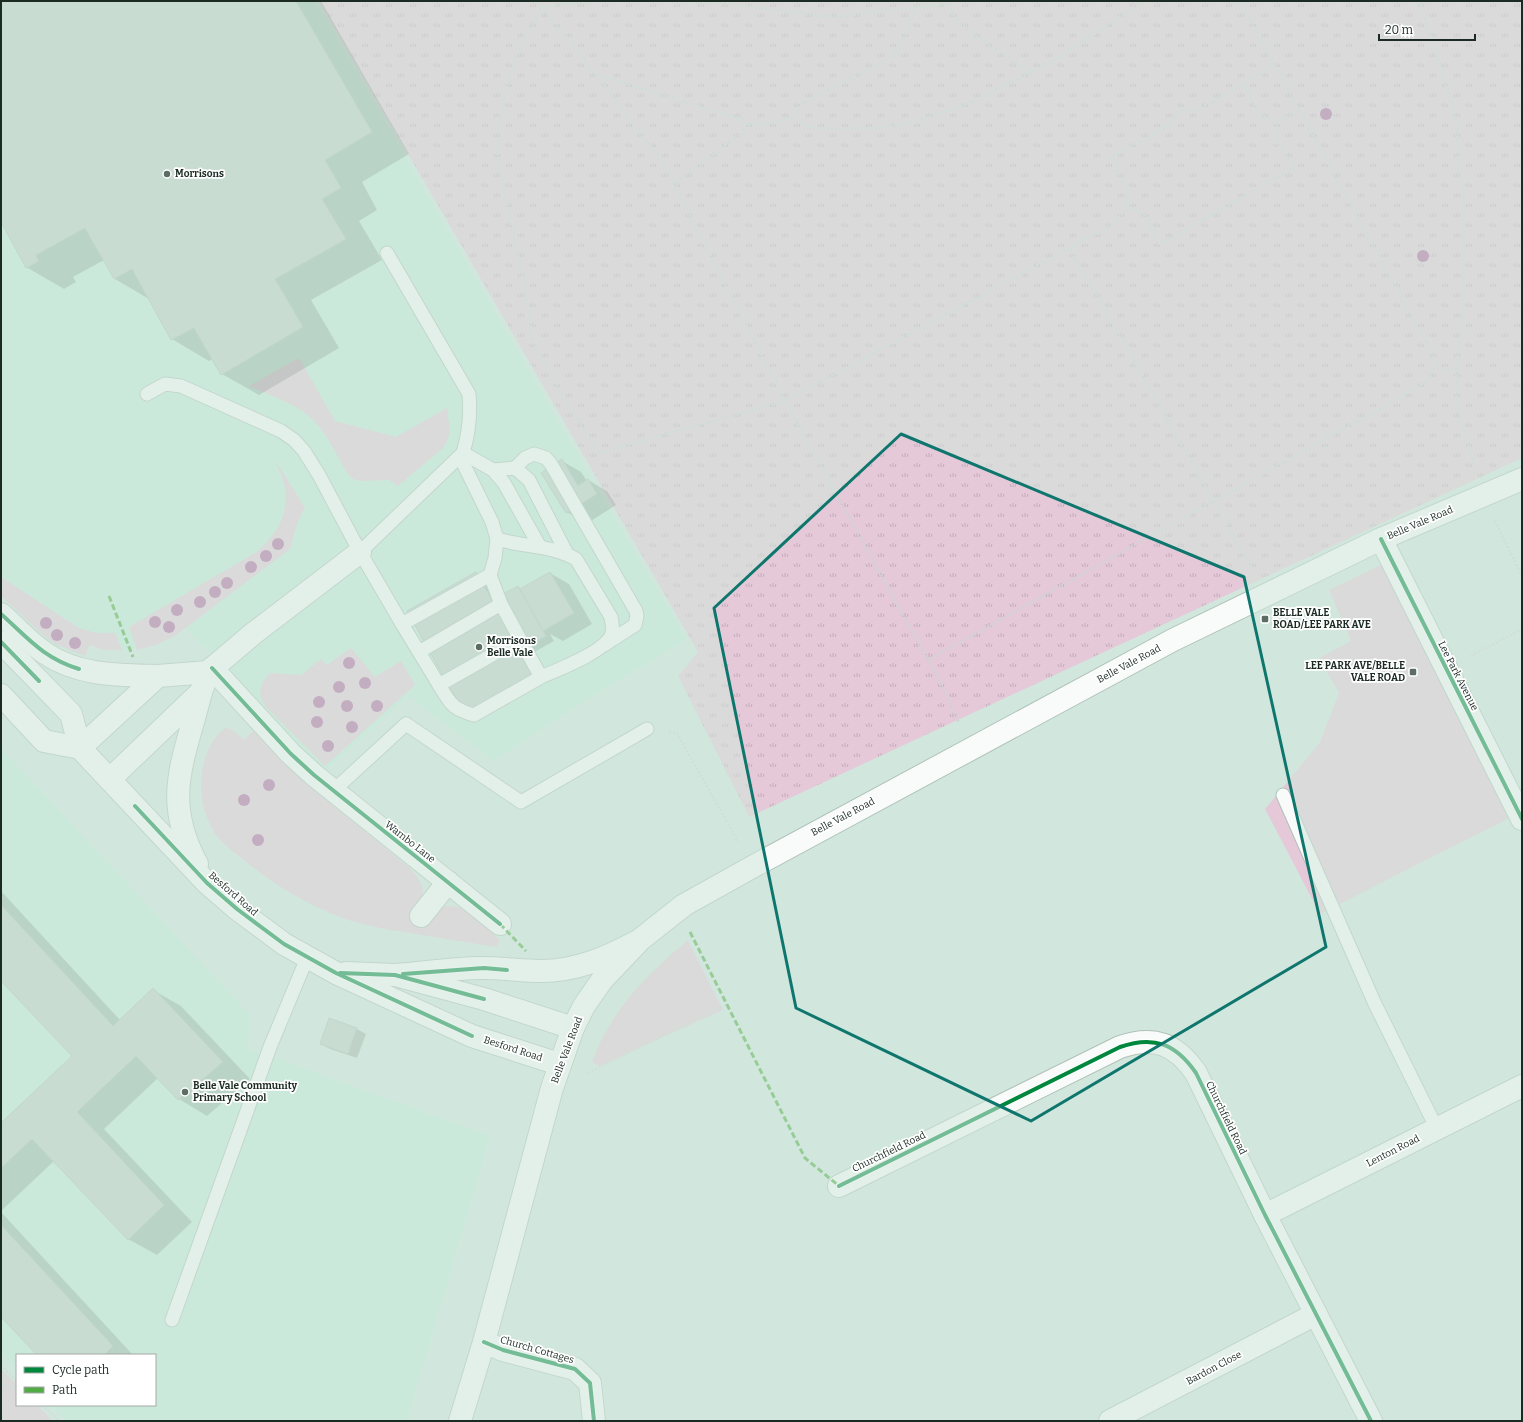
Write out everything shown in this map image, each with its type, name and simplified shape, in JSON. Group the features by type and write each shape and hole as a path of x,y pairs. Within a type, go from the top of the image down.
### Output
{"street":[{"name":"Belle Vale Road","path":"460,1421 484,1342 559,1064 573,1028 584,1006 602,980 641,939 684,905 1173,640 1381,540 1484,497 1522,479"},
{"name":"Lee Park Avenue","path":"1381,540 1522,819"},
{"path":"207,884 182,830 178,810 177,789 179,773 201,692 210,670 254,633 360,552"},
{"path":"1,614 25,638 44,653 53,659 72,667 95,672 158,676 210,670"},
{"path":"1,642 71,714 80,748"},
{"name":"Wambo Lane","path":"210,670 291,754 332,792 500,924"},
{"path":"80,748 158,676"},
{"path":"110,779 201,692"},
{"path":"1,694 44,740 80,748"},
{"name":"Besford Road","path":"80,748 207,884 262,929 307,958 336,973 472,1036 559,1064"},
{"path":"421,916 448,882"},
{"name":"Besford Road","path":"336,973 395,975 484,968 544,971 564,969 584,966 606,957 641,939"},
{"name":"Besford Road","path":"395,975 484,999 573,1028"},
{"name":"Churchfield Road","path":"839,1186 1120,1047 1132,1042 1143,1041 1165,1045 1175,1050 1190,1064 1196,1073 1265,1215 1371,1421"},
{"name":"Lenton Road","path":"1265,1215 1522,1086"},
{"name":"Bardon Close","path":"1110,1421 1316,1314"},
{"name":"Church Cottages","path":"484,1342 503,1350 575,1369 590,1383 594,1421"}],"lane":[{"path":"360,552 462,455 469,429 469,394 387,253"},
{"path":"147,394 165,384 181,386 281,431 294,440 304,451 319,475 360,552 450,702 459,711 474,715 542,677 575,663 635,625 637,616 636,611 551,464 546,458 534,454 526,458 516,468 493,470"},
{"path":"462,455 493,470 504,483 540,547"},
{"path":"462,455 492,522 497,539 495,558 490,575 501,604 542,677"},
{"path":"516,468 529,480 567,554"},
{"path":"497,539 511,543 540,547 567,554 576,559 611,617 613,628 611,636 604,645"},
{"path":"402,624 490,575"},
{"path":"419,652 501,604"},
{"path":"439,685 520,639"},
{"path":"332,792 406,724 521,802 647,729"},
{"path":"1283,795 1376,1004 1437,1129"},
{"path":"172,1320 272,1044 307,958"}],"path":[{"path":"538,1 663,163 785,401 944,689 970,750"},
{"path":"591,1 543,7 525,33 503,101 498,127 497,156 523,279 532,336 539,356 599,453 785,401 1114,224 1128,206 1125,184 1110,157 1171,124 1174,116 1184,110 1193,112 1276,65"},
{"path":"674,1 721,3 824,16 844,16 945,2 951,13 980,41 1031,72"},
{"path":"794,117 806,126 826,129 874,128 903,124 960,107 1054,60 1144,1"},
{"path":"928,660 1422,385 1430,376 1435,367 1434,356 1276,65 1239,1"},
{"path":"1420,1 1451,101 1456,124 1464,216 1461,328 1456,371 1456,391 1459,415 1484,497 1522,576"},
{"path":"745,125 766,124 794,117 802,103 889,59 896,53 902,42 916,7"},
{"path":"595,74 740,119 745,125"},
{"path":"1243,83 1260,114 1277,122"},
{"path":"1277,122 1300,110"},
{"path":"1128,206 1144,215 1160,244 1293,169 1276,140 1277,122"},
{"path":"674,184 743,132 745,125"},
{"path":"1070,249 1253,570"},
{"path":"1435,367 1456,371"},
{"path":"1446,670 1522,629"},
{"path":"647,729 677,733 730,830 754,866"},
{"path":"559,1064 580,1076 727,1004"},
{"path":"1,1365 16,1381"},
{"path":"1,1384 16,1388"},
{"path":"43,1406 60,1421"}],"highlighted area":[{"path":"901,434 1244,577 1326,947 1031,1121 796,1008 714,608"}],"shaded area":[{"path":"1,1 315,1 591,478 687,639 583,702 493,761 408,696 325,771 271,717 257,699 185,628 139,648 123,650 105,649 90,645 85,657 55,645 43,636 1,596"},
{"name":"Belle Vale Community Primary School","path":"1,748 250,1015 248,1048 490,1136 407,1421 66,1421 51,1406 156,1406 156,1354 16,1354 16,1369 1,1353"}],"green space":[{"path":"319,1 1522,1 1522,458 749,817 678,676 698,652"},
{"path":"299,358 335,421 396,437 447,408 450,432 443,448 398,486 389,480 359,481 353,479 348,474 324,433 312,419 300,409 249,386"},
{"path":"275,460 305,508 298,521 290,549 175,636 156,645 137,650 129,627 258,551 276,531 285,508 285,489"},
{"path":"1389,561 1519,813 1320,914 1265,809 1320,742 1339,693 1319,658 1351,641 1329,590"},
{"path":"1,577 79,628 96,633 115,633 122,650 104,650 89,645 85,656 55,644 43,635 1,596"},
{"path":"351,648 375,677 401,661 415,685 325,766 265,706 262,701 260,689 263,681 270,673 301,675 321,659 327,665"},
{"path":"225,728 233,730 244,740 253,731 311,788 410,868 420,883 423,893 409,917 422,924 442,906 458,907 475,917 500,940 496,947 385,929 333,914 316,907 284,889 233,852 212,829 205,812 201,794 202,772 206,755 209,747 219,733"},
{"path":"688,940 723,1010 599,1066 592,1062 609,1026 632,994 659,966"},
{"path":"1,1369 16,1384 16,1406 38,1406 53,1421 2,1421"}],"building":[{"name":"Morrisons","path":"1,1 296,1 372,132 325,160 341,188 322,199 346,239 275,279 303,327 221,375 194,328 171,340 132,269 114,279 85,228 36,255 39,261 26,268 1,222"},
{"path":"562,459 578,486 588,479 597,494 566,513 541,473"},
{"path":"476,572 492,600 518,586 546,636 520,650 535,676 465,715 407,611"},
{"path":"550,572 574,613 543,631 520,589"},
{"path":"1,905 113,1026 153,988 223,1062 178,1100 136,1056 77,1112 164,1205 128,1240 32,1139 1,1168 1,1123 72,1056 1,981"},
{"path":"329,1018 357,1028 348,1054 320,1044"},
{"path":"1,1225 113,1346 105,1354 36,1354 1,1317"}],"marked path":[{"path":"109,596 133,657"},
{"path":"500,924 526,951"},
{"path":"690,932 805,1158 839,1186"}],"cycle path":[{"path":"1381,539 1522,819"},
{"path":"1,614 28,639 46,653 55,659 79,669"},
{"path":"1,642 39,681"},
{"path":"212,668 291,754 314,775 500,924"},
{"path":"135,806 207,883 237,909 284,944 336,973 472,1036"},
{"path":"403,974 484,968 507,970"},
{"path":"340,973 395,975 484,999"},
{"path":"839,1186 1120,1047 1132,1043 1143,1042 1154,1042 1163,1045 1180,1055 1196,1073 1265,1215 1371,1421"},
{"path":"484,1342 503,1350 575,1369 590,1383 594,1421"}],"place":[{"name":"Morrisons","path":"167,174"},
{"name":"BELLE VALE ROAD/LEE PARK AVE","path":"1265,619"},
{"name":"Morrisons Belle Vale","path":"479,647"},
{"name":"LEE PARK AVE/BELLE VALE ROAD","path":"1413,672"},
{"name":"Belle Vale Community Primary School","path":"185,1092"}]}
